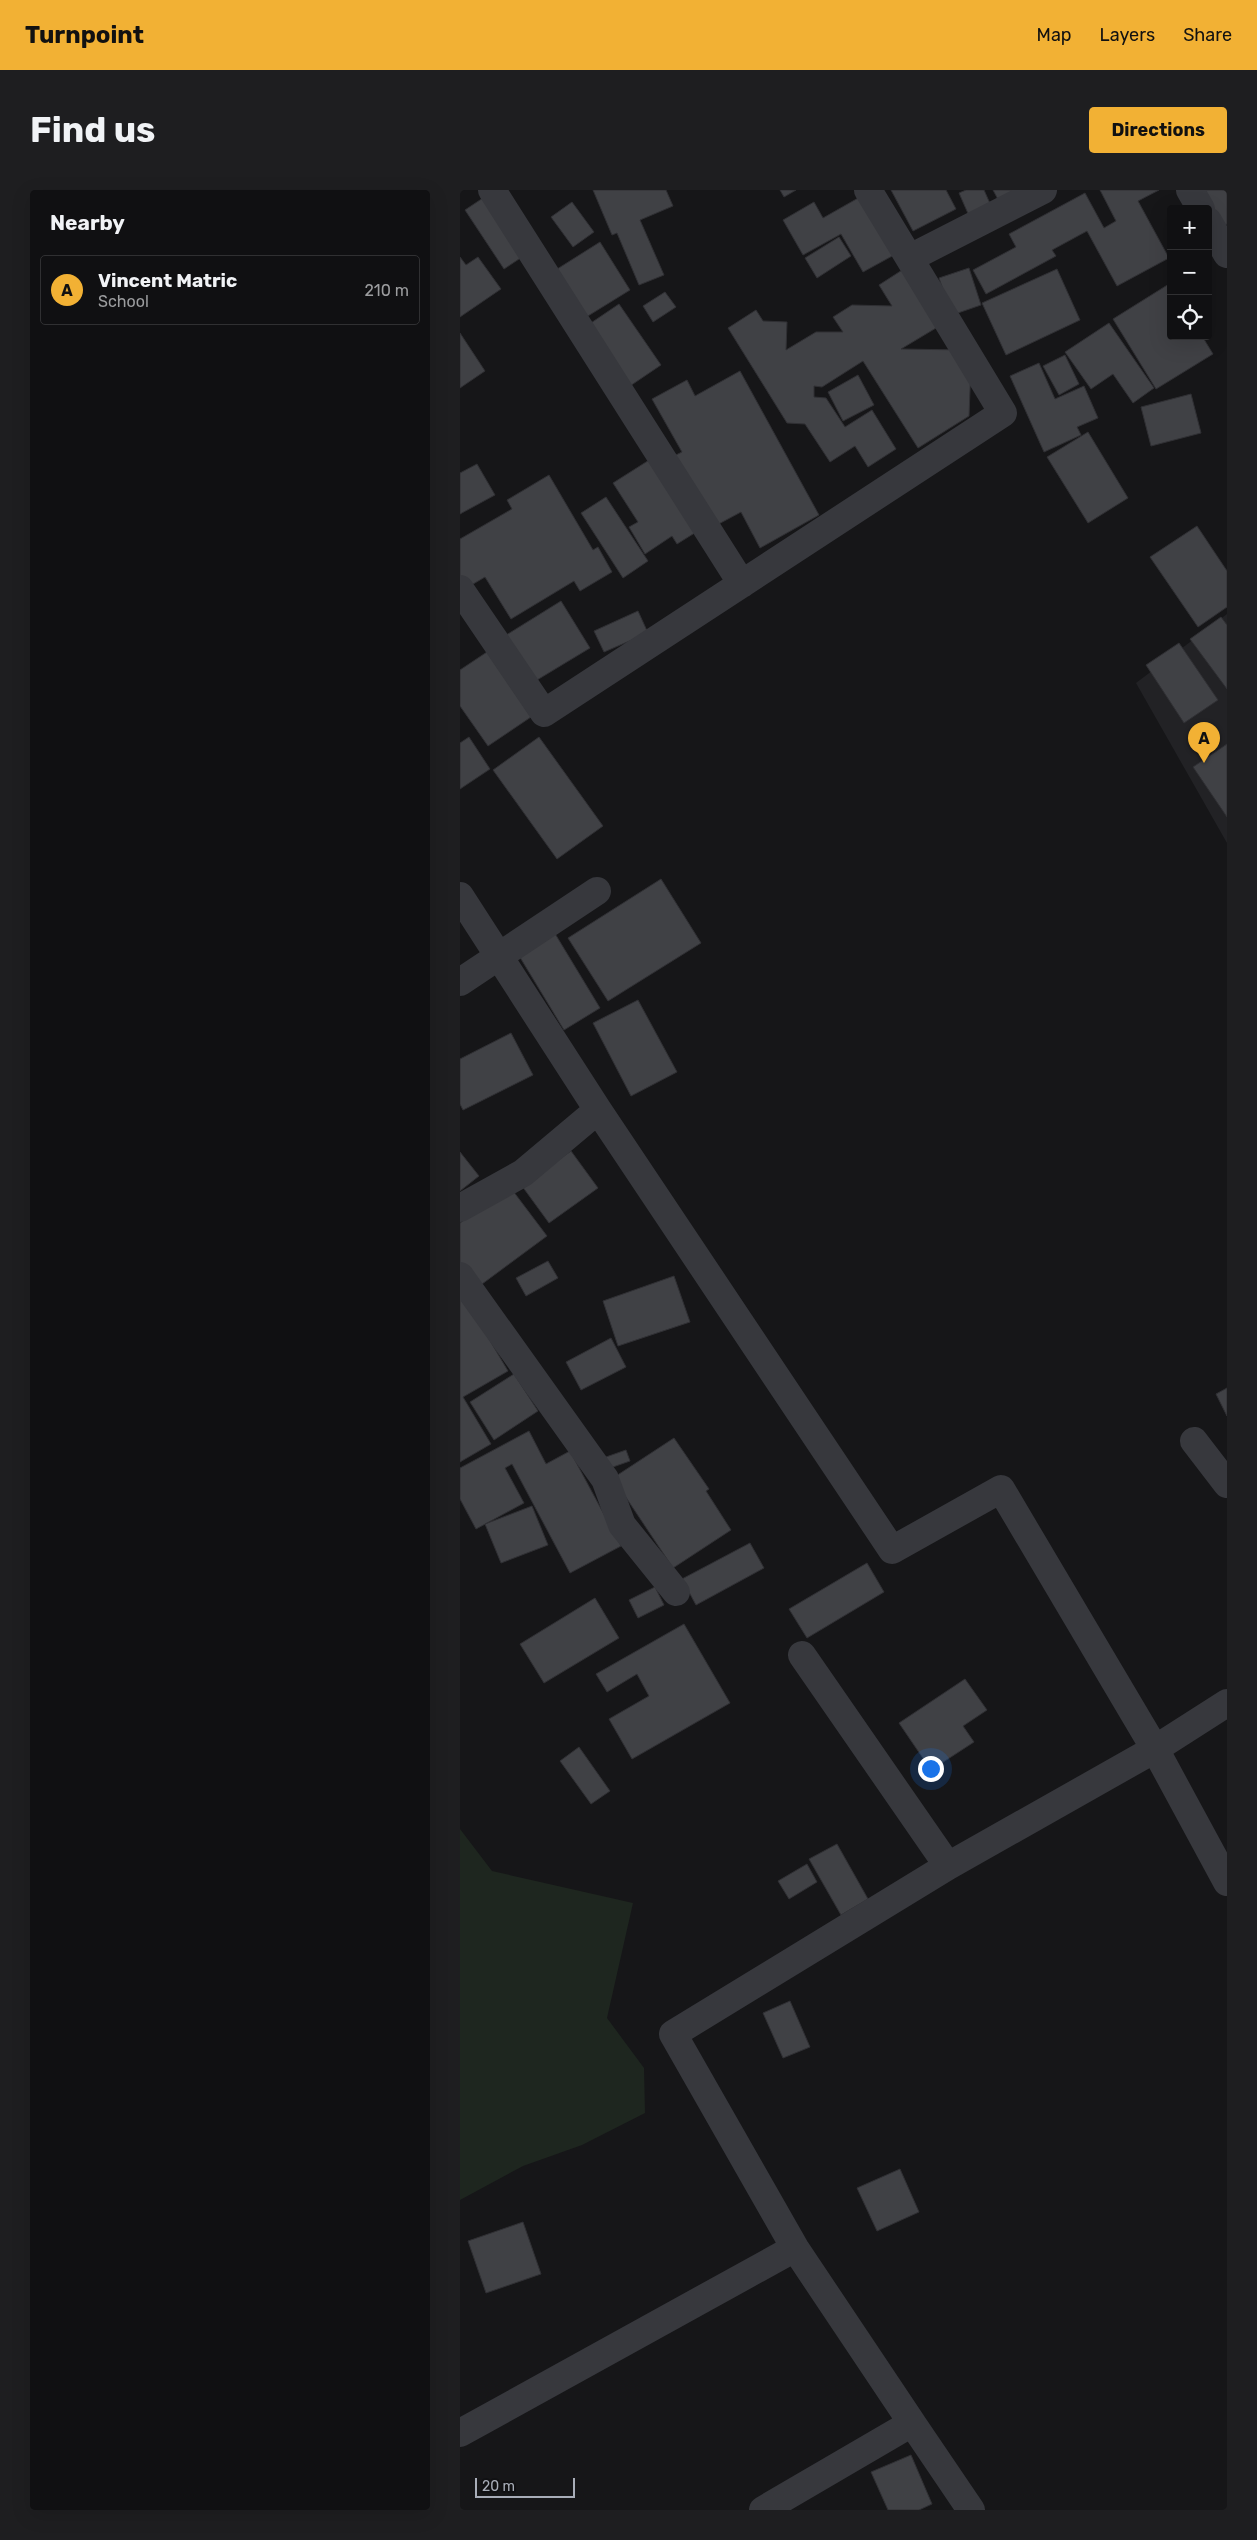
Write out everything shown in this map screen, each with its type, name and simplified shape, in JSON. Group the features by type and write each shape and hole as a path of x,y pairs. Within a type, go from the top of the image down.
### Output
{"street":[{"path":"492,190 742,584"},
{"path":"460,588 544,713 1003,413 868,190"},
{"path":"910,258 1044,190"},
{"path":"1190,190 1199,205"},
{"path":"1212,228 1227,254"},
{"path":"460,982 597,891"},
{"path":"460,896 598,1110 892,1550 1001,1489 1155,1749 1227,1882"},
{"path":"460,1208 523,1173 598,1110"},
{"path":"460,1276 605,1479 622,1525 676,1592"},
{"path":"1194,1441 1227,1484"},
{"path":"802,1655 948,1866"},
{"path":"971,2510 795,2248 673,2034 948,1866 1155,1749 1227,1703"},
{"path":"460,2433 795,2248"},
{"path":"763,2510 912,2423"}],"shaded area":[{"path":"1227,614 1227,843 1136,683"},
{"path":"460,1829 492,1871 633,1903 607,2018 644,2068 645,2113 582,2145 523,2166 460,2200"}],"building":[{"path":"593,190 666,190 673,206 640,220 664,275 639,285 617,233 612,235"},
{"path":"780,190 796,190 784,197"},
{"path":"891,190 946,190 956,209 913,231"},
{"path":"966,190 984,190 992,208 970,218 959,193"},
{"path":"993,190 1030,190 1001,205"},
{"path":"1100,190 1159,190 1138,201 1167,254 1167,259 1117,286 1087,231 1052,250 1056,256 986,294 973,270 1016,247 1009,234 1085,193 1104,228 1116,221"},
{"path":"1198,190 1227,190 1227,224 1220,228 1212,214 1212,205 1207,205"},
{"path":"489,194 528,253 504,269 465,210"},
{"path":"860,197 894,255 863,272 841,234 803,255 783,220 814,202 823,218"},
{"path":"572,202 594,232 573,247 551,217"},
{"path":"839,237 851,256 817,278 805,258"},
{"path":"600,242 630,290 583,319 554,271"},
{"path":"460,257 466,265 478,257 501,289 460,317"},
{"path":"910,265 946,322 901,349 962,350 971,364 969,416 918,448 863,361 822,387 814,386 814,397 826,398 845,427 872,410 896,449 868,467 855,446 830,462 805,424 787,423 728,328 756,310 763,321 787,322 786,350 816,332 843,332 833,317 852,305 892,306 879,285"},
{"path":"969,268 981,305 952,315 939,278"},
{"path":"1057,269 1080,320 1006,355 982,303"},
{"path":"1167,285 1167,340 1204,340 1213,354 1156,389 1113,319"},
{"path":"665,292 676,307 653,322 643,306"},
{"path":"619,304 661,365 627,388 585,327"},
{"path":"1109,323 1154,388 1133,403 1113,374 1091,389 1065,352"},
{"path":"460,333 485,371 460,388"},
{"path":"1065,355 1079,384 1059,395 1043,366"},
{"path":"1039,363 1055,399 1084,386 1098,418 1077,427 1081,435 1044,452 1010,376"},
{"path":"740,371 819,515 760,548 741,512 713,527 674,456 682,452 652,399 687,380 695,396"},
{"path":"858,375 874,405 843,421 828,392"},
{"path":"1191,394 1201,433 1151,446 1141,407"},
{"path":"1088,432 1128,498 1088,523 1047,457"},
{"path":"654,457 701,529 677,544 672,536 645,554 629,527 638,522 613,483"},
{"path":"477,464 495,495 460,514 460,473"},
{"path":"549,475 593,550 598,547 612,572 580,591 574,581 511,619 485,577 463,590 460,584 460,539 512,509 507,500"},
{"path":"606,497 648,561 623,578 581,513"},
{"path":"1197,526 1227,571 1227,607 1198,627 1150,557"},
{"path":"561,601 590,648 532,683 503,637"},
{"path":"638,611 648,633 604,652 594,631"},
{"path":"1221,617 1227,625 1227,689 1190,639"},
{"path":"1179,643 1218,700 1184,723 1146,665"},
{"path":"487,652 531,717 488,746 460,706 460,670"},
{"path":"469,737 490,769 460,789 460,743"},
{"path":"539,737 603,826 557,859 493,770"},
{"path":"1227,744 1227,817 1193,767"},
{"path":"661,879 701,943 608,1001 568,938"},
{"path":"554,932 600,1008 564,1030 518,954"},
{"path":"638,1000 677,1072 631,1096 593,1023"},
{"path":"511,1033 533,1075 463,1110 460,1104 460,1059"},
{"path":"571,1151 598,1188 549,1223 522,1186"},
{"path":"460,1152 479,1176 460,1191"},
{"path":"510,1187 547,1236 478,1287 460,1262 460,1223"},
{"path":"548,1261 558,1278 526,1296 516,1278"},
{"path":"674,1276 690,1322 618,1346 603,1301"},
{"path":"460,1290 508,1371 463,1397 491,1444 460,1462"},
{"path":"611,1338 626,1367 581,1390 566,1362"},
{"path":"514,1374 538,1411 494,1440 470,1402"},
{"path":"1227,1388 1227,1416 1216,1394"},
{"path":"529,1431 546,1464 570,1451 621,1546 570,1573 512,1464 505,1468 524,1503 476,1529 460,1499 460,1468"},
{"path":"674,1438 709,1489 706,1491 731,1530 673,1568 613,1478"},
{"path":"626,1450 630,1461 610,1468 606,1457"},
{"path":"532,1506 548,1545 501,1563 485,1524"},
{"path":"750,1543 764,1568 696,1605 682,1579"},
{"path":"867,1563 884,1592 807,1638 789,1609"},
{"path":"655,1587 664,1605 638,1618 629,1600"},
{"path":"595,1598 619,1638 544,1683 520,1644"},
{"path":"684,1624 730,1703 632,1759 609,1719 649,1696 637,1674 607,1692 596,1674"},
{"path":"965,1679 987,1710 963,1726 974,1742 931,1770 899,1723"},
{"path":"579,1747 610,1791 591,1804 560,1761"},
{"path":"837,1844 868,1899 841,1915 809,1859"},
{"path":"807,1864 817,1882 789,1899 778,1881"},
{"path":"790,2001 810,2047 783,2058 763,2013"},
{"path":"900,2169 919,2212 877,2231 857,2188"},
{"path":"523,2222 541,2274 486,2293 468,2241"},
{"path":"911,2455 932,2504 919,2510 888,2510 871,2472"}],"place":[{"name":"Vincent Matric","path":"1204,763"}]}
